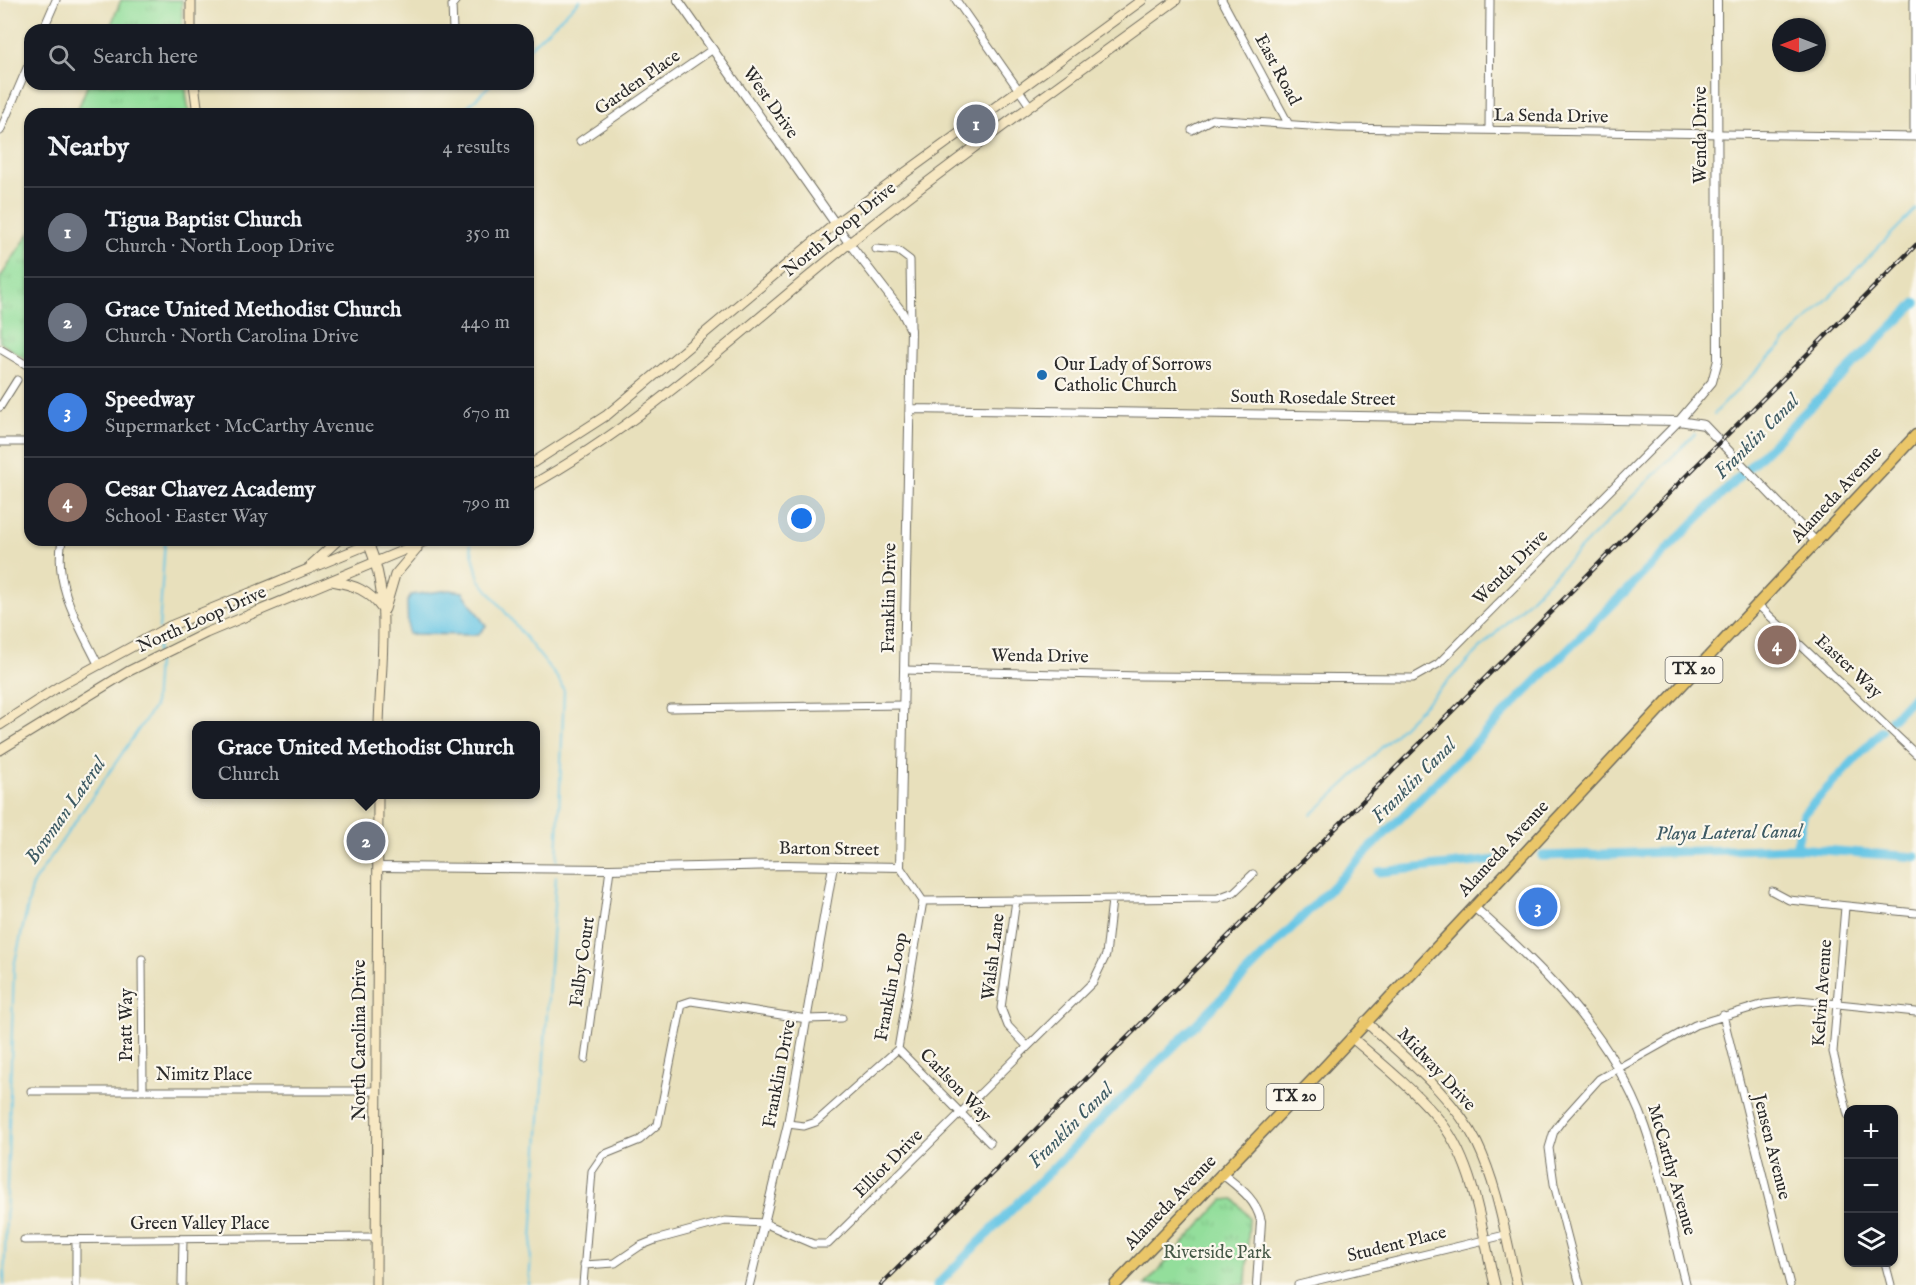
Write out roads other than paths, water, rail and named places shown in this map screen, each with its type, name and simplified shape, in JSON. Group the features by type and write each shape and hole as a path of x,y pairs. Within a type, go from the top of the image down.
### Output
{"main road":[{"path":"191,0 191,24"},
{"name":"North Loop Drive","path":"534,462 607,415 835,224 1142,0"},
{"name":"North Loop Drive","path":"534,485 561,469 664,396 913,192 1176,0"},
{"path":"195,90 197,108"},
{"name":"Alameda Avenue","path":"1115,1285 1352,1037 1916,435"},
{"path":"552,452 561,469"},
{"path":"307,569 332,546"},
{"name":"North Loop Drive","path":"0,724 98,664 176,624 359,546"},
{"path":"369,546 376,564 382,609 379,721"},
{"name":"North Loop Drive","path":"0,750 141,665 174,648 416,546"},
{"path":"382,620 395,575 408,556 421,546"},
{"path":"332,582 363,589 382,609"},
{"name":"North Carolina Drive","path":"376,1285 378,799"},
{"name":"Midway Drive","path":"1365,1021 1429,1081 1465,1123 1485,1163 1517,1285"},
{"name":"Midway Drive","path":"1352,1037 1437,1117 1446,1129 1461,1158 1495,1285"}],"street":[{"path":"46,24 56,0"},
{"path":"453,24 452,5 456,0"},
{"name":"West Drive","path":"678,0 835,224"},
{"path":"956,0 1030,106"},
{"name":"East Road","path":"1222,0 1288,123"},
{"path":"1489,130 1490,0"},
{"name":"Wenda Drive","path":"905,670 1165,676 1413,678 1438,664 1679,422 1712,382 1716,372 1717,0"},
{"path":"1914,0 1915,137"},
{"name":"Garden Place","path":"580,141 712,49"},
{"path":"0,131 24,75"},
{"name":"La Senda Drive","path":"1192,130 1209,119 1288,123 1327,128 1915,137"},
{"name":"Franklin Drive","path":"835,224 903,312 911,330"},
{"name":"Franklin Drive","path":"876,249 898,251 910,260 911,409 900,867"},
{"path":"0,350 24,364"},
{"path":"0,406 18,380"},
{"name":"South Rosedale Street","path":"911,409 1679,422 1704,425 1817,543"},
{"path":"0,442 24,442"},
{"path":"62,546 60,569 63,588 98,664"},
{"name":"Easter Way","path":"1757,604 1916,754"},
{"path":"670,708 904,705"},
{"name":"Franklin Drive","path":"749,1285 788,1124 833,866"},
{"name":"Barton Street","path":"379,867 900,867 923,901"},
{"name":"Falby Court","path":"585,1059 610,868"},
{"path":"923,901 1218,898 1234,892 1253,874"},
{"path":"1772,891 1789,900 1916,913"},
{"name":"Walsh Lane","path":"1016,900 1001,1008 1008,1026 1026,1045"},
{"name":"Elliot Drive","path":"584,1265 615,1263 639,1246 725,1221 764,1223 813,1244 828,1244 1097,975 1106,955 1112,900"},
{"name":"Franklin Loop","path":"788,1124 804,1126 816,1122 898,1049 923,901"},
{"name":"McCarthy Avenue","path":"1474,907 1552,980 1577,1008 1629,1089 1646,1129 1686,1285"},
{"name":"Kelvin Avenue","path":"1845,907 1833,1052 1846,1105"},
{"name":"Pratt Way","path":"142,959 142,1090"},
{"path":"583,1285 592,1171 603,1155 640,1140 658,1124 682,1004 691,1001 807,1019 842,1018"},
{"path":"1580,1285 1554,1184 1549,1148 1550,1139 1563,1119 1599,1079 1616,1067 1695,1025 1723,1015 1781,1001 1916,1012"},
{"name":"Jensen Avenue","path":"1723,1015 1790,1285"},
{"name":"Carlson Way","path":"898,1049 990,1143"},
{"name":"Nimitz Place","path":"31,1091 377,1091"},
{"path":"1221,1173 1249,1197 1258,1210 1261,1221 1257,1285"},
{"name":"Student Place","path":"1298,1285 1505,1235"},
{"name":"Green Valley Place","path":"24,1240 375,1237"},
{"path":"76,1239 76,1285"},
{"path":"182,1285 183,1240"},
{"path":"1886,1267 1891,1285"}],"water":[{"path":"450,590 463,592 486,626 478,635 408,634 407,601 411,595"}],"waterway":[{"name":"Bowman Lateral","path":"534,43 580,0"},
{"name":"Bowman Lateral","path":"466,108 485,90"},
{"path":"1714,414 1916,209"},
{"name":"Franklin Canal","path":"937,1285 1734,482 1916,303"},
{"path":"1311,815 1348,781 1695,434"},
{"name":"Bowman Lateral","path":"159,629 165,546"},
{"path":"471,546 479,579 559,680 564,691 557,861"},
{"name":"Bowman Lateral","path":"157,653 159,635"},
{"name":"Bowman Lateral","path":"4,1285 14,966 33,883 154,707 157,662"},
{"path":"1892,719 1916,694"},
{"path":"1796,848 1804,813 1882,731"},
{"name":"Playa Lateral Canal","path":"1542,856 1796,848 1916,857"},
{"name":"Playa Lateral Canal","path":"1379,872 1497,860"},
{"path":"529,1285 556,876"}],"railway":[{"path":"881,1285 1916,245"}],"place":[{"name":"Tigua Baptist Church","path":"976,124"},
{"name":"Our Lady of Sorrows Catholic Church","path":"1042,375"},
{"name":"Cesar Chavez Academy","path":"1777,645"},
{"name":"Grace United Methodist Church","path":"366,841"},
{"name":"Speedway","path":"1538,907"}],"park label":[{"name":"Riverside Park","path":"1217,1253"}]}
